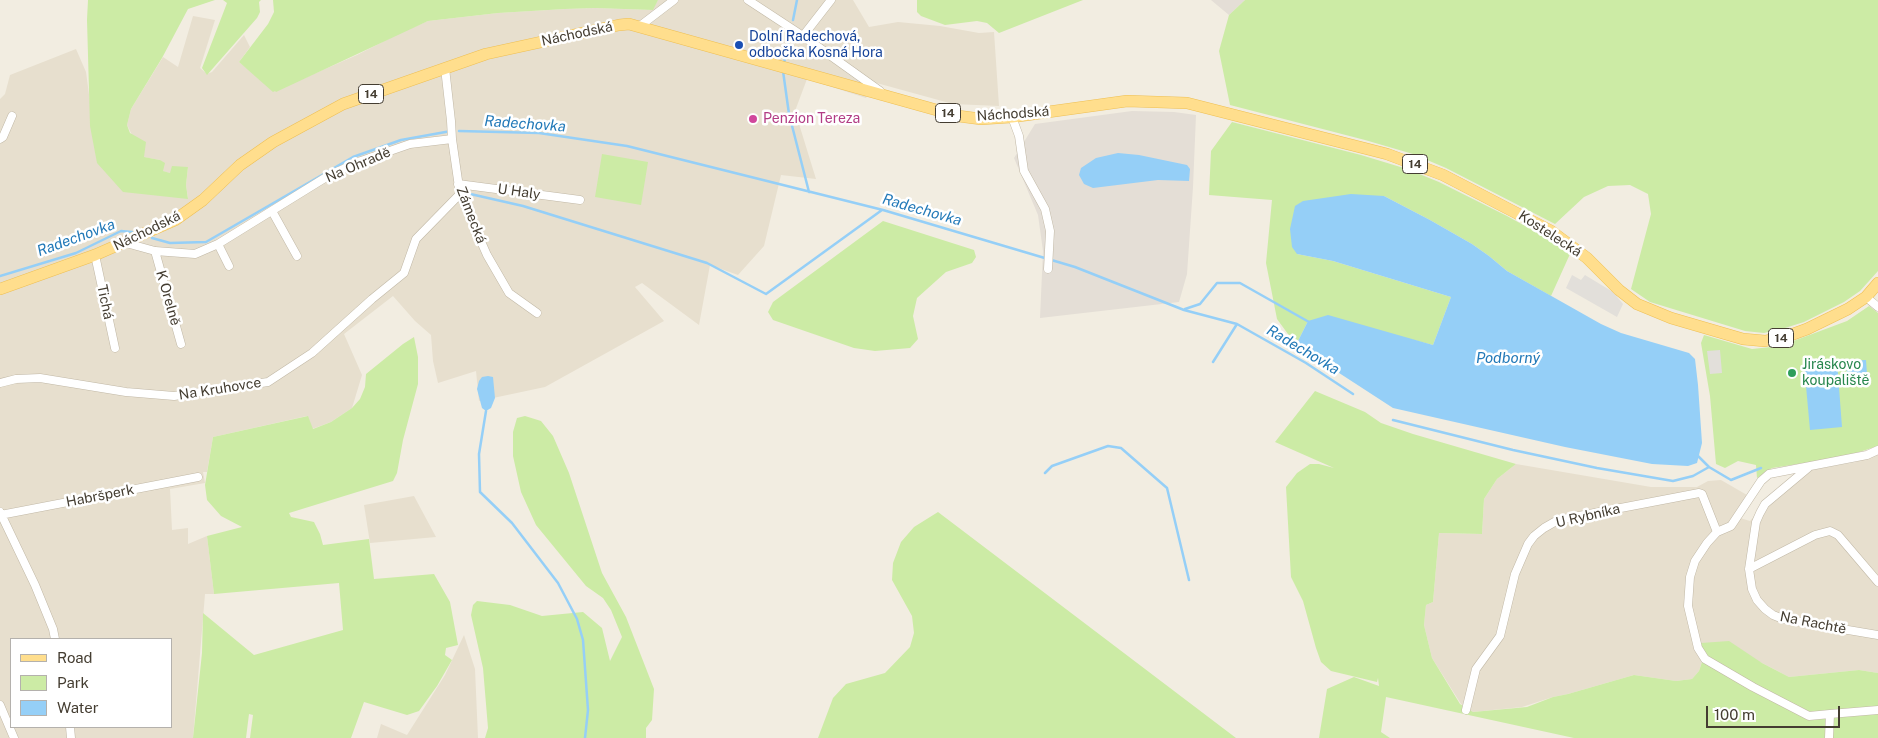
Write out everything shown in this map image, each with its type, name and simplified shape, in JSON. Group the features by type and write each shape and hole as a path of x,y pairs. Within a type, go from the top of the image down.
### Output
{"main road":[{"name":"Náchodská","path":"0,289 126,243 175,220 203,200 240,165 273,142 343,104 486,54 619,25 640,26 958,116 981,119 1012,117 1127,100 1200,105"},
{"name":"Kostelecká","path":"1200,105 1387,154 1443,175 1511,209 1565,240 1637,304 1671,318 1727,334 1754,341 1765,341 1788,336 1828,320 1848,309 1866,297 1878,283"}],"street":[{"path":"640,26 674,0"},
{"path":"748,0 803,36 885,95"},
{"path":"803,36 831,0"},
{"name":"Zámecká","path":"444,68 460,194 487,255 510,293 537,313"},
{"path":"0,138 3,137 12,116"},
{"path":"1012,117 1019,136 1024,171 1045,209 1050,231 1048,267"},
{"name":"Na Ohradě","path":"126,243 155,251 195,254 218,244 328,176 361,161 410,144 452,138"},
{"name":"U Haly","path":"458,184 580,200"},
{"name":"Na Kruhovce","path":"0,383 16,379 40,378 126,392 174,396 268,382 312,353 372,298 404,273 416,238 460,194"},
{"path":"272,211 297,256"},
{"path":"218,244 229,266"},
{"name":"K Orelně","path":"155,251 181,344"},
{"name":"Tichá","path":"95,255 115,348"},
{"path":"1866,297 1878,307"},
{"path":"1878,450 1867,455 1770,474 1761,481 1731,526 1718,532 1707,543 1695,562 1690,578 1688,606 1698,648 1705,659 1753,687 1808,716 1878,710"},
{"name":"Na Rachtě","path":"1809,466 1766,504 1760,513 1756,522 1749,569 1752,589 1758,600 1773,615 1783,619 1878,635"},
{"name":"Habršperk","path":"55,638 35,586 0,514 198,477"},
{"name":"U Rybníka","path":"1466,710 1476,669 1500,636 1515,574 1528,544 1544,528 1558,520 1699,493 1702,494 1718,532"},
{"path":"1749,569 1815,534 1830,531 1838,535 1878,582"},
{"path":"0,705 14,738"},
{"path":"1829,738 1830,714"}],"shaded area":[{"path":"658,0 853,0 869,27 898,22 940,26 979,33 994,32 999,106 953,104 873,82 866,98 807,79 795,111 816,179 781,175 764,246 738,275 710,265 699,325 642,283 635,287 664,321 545,387 479,401 476,371 438,383 433,361 431,335 415,321 393,296 344,334 362,375 352,408 331,422 312,429 307,416 213,437 207,472 203,472 205,483 170,489 172,530 188,528 188,544 207,536 214,594 205,594 193,738 0,738 0,99 5,94 10,75 76,49 86,72 90,102 90,126 188,198 186,185 188,167 170,173 162,171 160,160 143,157 127,125 131,109 163,57 178,67 193,16 215,20 200,68 207,74 212,72 244,35 250,47 239,62 275,91 428,21 498,13 595,8 652,10"},
{"path":"1211,0 1245,0 1229,15"},
{"path":"1132,111 1174,112 1196,115 1187,274 1179,302 1040,318 1043,251 1038,215 1014,158 1035,124"},
{"path":"1572,275 1581,280 1585,275 1613,292 1623,304 1617,317 1566,288"},
{"path":"1720,350 1722,373 1710,374 1707,351"},
{"path":"1878,452 1878,673 1859,670 1789,677 1762,663 1701,643 1703,659 1699,671 1692,679 1676,681 1634,675 1522,707 1473,712 1461,704 1432,658 1424,625 1426,605 1433,602 1439,533 1482,534 1484,499 1497,479 1516,464 1651,487 1697,487 1708,481 1721,480 1747,495 1740,518 1750,521 1781,487 1799,472 1856,462"},
{"path":"414,496 436,537 370,543 364,505"},
{"path":"464,635 475,669 478,738 377,738 381,724 407,735 445,675"}],"green space":[{"path":"88,0 215,0 188,9 162,58 131,109 127,125 130,133 146,142 144,157 160,160 165,163 163,171 170,173 172,166 188,167 186,185 188,199 123,192 97,163 90,126"},
{"path":"223,0 261,0 259,2 260,12 257,18 207,75 202,68 227,3"},
{"path":"273,0 658,0 653,10 565,9 498,13 428,21 273,92 239,62 268,24 274,12"},
{"path":"917,0 1083,0 999,33 987,23 977,21 945,25 921,16 917,12"},
{"path":"1245,0 1878,0 1878,271 1860,291 1844,302 1804,322 1764,333 1745,331 1650,302 1631,289 1651,214 1648,194 1630,185 1608,186 1584,197 1555,224 1446,168 1413,154 1230,105 1219,51 1229,15"},
{"path":"1232,122 1361,155 1407,169 1439,182 1507,216 1547,238 1570,254 1551,296 1507,271 1472,244 1384,196 1297,254 1333,261 1451,297 1433,345 1386,333 1308,321 1296,345 1277,319 1266,263 1272,200 1209,195 1211,151"},
{"path":"602,154 648,162 641,205 595,197"},
{"path":"883,221 974,250 976,257 972,263 946,272 917,298 913,316 918,339 910,348 875,351 854,348 773,320 768,312 773,302"},
{"name":"Jiráskovo koupaliště","path":"1869,306 1878,313 1878,446 1844,457 1772,468 1757,478 1756,465 1738,461 1725,468 1716,464 1710,396 1701,343 1704,335 1752,349 1780,346 1847,321"},
{"path":"414,337 418,357 418,384 403,440 397,473 393,481 289,513 291,517 314,522 323,545 369,539 374,579 434,574 450,602 458,645 446,648 445,655 452,660 437,686 419,711 407,715 364,702 351,738 250,738 253,715 249,714 246,738 193,738 202,653 203,613 254,655 343,630 339,583 214,594 207,536 242,527 221,516 207,500 205,485 213,437 308,416 313,429 331,422 352,408 360,399 365,387 366,374"},
{"path":"1315,391 1365,412 1381,423 1516,464 1497,479 1484,499 1482,534 1439,533 1433,602 1426,605 1424,625 1432,658 1460,704 1473,712 1527,707 1553,697 1634,675 1676,681 1692,679 1699,671 1703,659 1701,643 1729,641 1762,663 1789,677 1859,670 1878,673 1878,738 1574,738 1386,697 1381,732 1390,738 1319,738 1327,689 1354,677 1379,686 1378,678 1377,682 1331,671 1321,662 1303,601 1291,577 1286,487 1297,473 1310,464 1334,468 1275,442"},
{"path":"525,416 541,421 553,436 569,473 602,573 626,617 654,689 652,720 646,728 646,738 485,738 488,728 483,668 471,615 473,605 477,601 510,605 542,616 583,612 602,628 610,661 622,637 611,610 603,598 586,586 536,525 521,492 513,456 513,432 517,418"},
{"path":"938,512 1236,738 818,738 833,698 846,684 885,673 910,647 914,633 912,616 892,580 893,563 901,542 914,527"}],"water":[{"path":"1118,153 1139,155 1187,165 1190,169 1189,181 1158,180 1093,188 1084,184 1079,175 1081,168 1096,158"},
{"name":"Podborný","path":"1351,194 1384,196 1472,244 1507,271 1601,324 1621,333 1689,353 1695,359 1698,385 1702,443 1697,463 1688,466 1652,464 1565,447 1393,408 1296,345 1308,321 1328,315 1433,345 1451,297 1333,261 1297,254 1292,247 1290,229 1295,206 1303,201"},
{"path":"1866,360 1867,374 1847,376 1846,361"},
{"path":"1837,361 1842,427 1810,430 1804,364"},
{"path":"482,377 493,377 495,398 491,408 486,411 482,408 477,389"}],"waterway":[{"path":"793,20 797,0"},
{"path":"784,63 790,36"},
{"path":"783,71 789,114 809,192"},
{"name":"Radechovka","path":"152,238 170,243 206,242 353,157 401,140 451,131"},
{"name":"Radechovka","path":"459,131 539,133 627,146 883,210 1075,267 1184,310 1237,324 1306,363 1353,394"},
{"path":"466,193 523,206 707,263 766,294 882,210"},
{"name":"Radechovka","path":"0,276 76,253 121,231 132,232"},
{"path":"1185,309 1200,304 1217,283 1240,283 1309,322"},
{"path":"1213,362 1237,324"},
{"path":"486,411 479,454 480,492 512,523 558,583 577,619 583,640 588,710 585,738"},
{"name":"Radechovka","path":"1393,420 1513,450 1597,468 1673,481 1693,476 1709,467"},
{"path":"1045,473 1052,466 1108,446 1121,448 1167,488 1189,580"},
{"name":"Radechovka","path":"1698,456 1709,467 1731,480 1761,468"}],"place":[{"name":"Dolní Radechová, odbočka Kosná Hora","path":"739,45"},
{"name":"Penzion Tereza","path":"753,119"},
{"name":"Jiráskovo koupaliště","path":"1792,373"}]}
